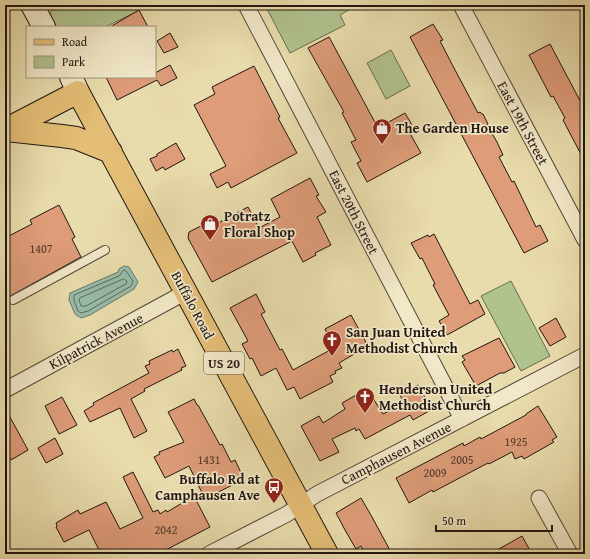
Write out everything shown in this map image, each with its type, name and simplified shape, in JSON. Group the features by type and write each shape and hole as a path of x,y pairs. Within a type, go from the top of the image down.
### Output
{"main road":[{"path":"32,5 43,26"},
{"name":"US 20","path":"6,130 74,84"},
{"name":"Buffalo Road","path":"74,84 327,554"},
{"path":"6,130 76,138 111,152"}],"street":[{"name":"East 20th Street","path":"246,5 462,419"},
{"name":"East 19th Street","path":"461,5 585,240"},
{"name":"Kilpatrick Avenue","path":"5,390 186,292"},
{"name":"Camphausen Avenue","path":"209,554 287,514 314,495 585,355"},
{"path":"539,498 570,554"}],"lane":[{"path":"13,300 105,250"}],"green space":[{"path":"53,5 135,5 138,11 107,26 56,26 50,15"},
{"path":"265,5 357,5 340,15 345,25 290,53"},
{"path":"391,50 410,86 386,99 367,63"},
{"path":"511,281 550,356 521,371 481,296"}],"water":[{"path":"124,266 129,267 138,282 134,289 90,315 81,318 75,314 69,300 70,293 118,272 119,269"}],"building":[{"path":"139,10 147,26 112,26"},
{"path":"433,24 443,40 440,41 478,113 480,112 483,114 488,124 487,125 497,142 503,155 499,157 512,182 514,181 536,227 540,225 548,241 524,253 410,37"},
{"path":"170,33 178,47 164,53 157,41"},
{"path":"329,37 378,128 405,113 412,125 407,128 421,153 367,182 357,163 361,161 351,142 356,140 342,113 344,112 308,48"},
{"path":"550,44 585,110 585,162 563,120 565,118 553,96 551,97 529,55"},
{"path":"170,65 177,78 161,86 157,80 117,100 106,78 156,78 156,72"},
{"path":"254,66 280,117 278,118 297,153 231,188 228,182 217,188 210,174 226,166 194,105 215,94 212,87"},
{"path":"176,143 185,159 165,170 163,167 156,171 150,159"},
{"path":"310,178 319,195 316,196 326,212 317,217 331,245 315,253 316,255 303,262 292,241 212,282 188,238 189,232 211,221 218,223 248,207 259,228 280,217 271,199"},
{"path":"59,205 75,237 72,239 81,257 5,299 5,238 32,224 30,220"},
{"path":"434,234 470,304 478,300 485,314 447,335 439,321 449,315 433,285 435,284 422,258 420,259 411,243 428,235 429,237"},
{"path":"256,294 265,312 261,314 280,350 282,349 293,370 334,348 325,329 351,315 368,346 339,363 342,368 335,371 336,373 330,376 333,382 300,399 294,387 287,390 276,368 261,376 252,358 250,359 242,344 248,341 230,308"},
{"path":"556,318 566,337 550,346 539,328"},
{"path":"499,338 515,367 476,386 462,362 465,360 462,356"},
{"path":"178,349 186,366 181,368 182,370 144,389 145,391 131,399 147,431 134,438 120,408 90,422 84,411 94,405 93,403 149,373 145,366 150,364 149,361 172,350 173,352"},
{"path":"418,385 429,405 427,405 429,411 413,420 410,415 365,439 359,429 356,431 355,428 332,439 339,452 320,461 301,426 319,416 323,423 345,409 342,403 365,390 367,393 369,392 383,414 404,403 400,395"},
{"path":"62,397 77,425 59,434 45,406"},
{"path":"194,399 220,445 222,444 231,462 235,460 244,479 205,499 189,466 165,478 154,457 160,454 159,452 184,442 168,412"},
{"path":"538,406 557,437 552,440 554,442 524,459 522,456 515,459 512,452 433,492 432,490 409,503 396,478 463,443 464,446 480,437 481,439 526,415"},
{"path":"5,408 28,450 11,460 9,456 5,458"},
{"path":"55,438 63,454 46,463 38,448"},
{"path":"133,472 153,512 158,510 160,514 166,510 167,512 194,496 210,527 158,554 101,554 89,530 64,542 56,527 56,523 78,510 80,514 106,502 120,529 143,518 123,477"},
{"path":"361,498 392,554 365,554 361,546 356,549 345,530 336,513"},
{"path":"522,536 532,554 490,554"}],"place":[{"name":"The Garden House","path":"382,145"},
{"name":"Potratz Floral Shop","path":"210,241"},
{"name":"San Juan United Methodist Church","path":"332,357"},
{"name":"Henderson United Methodist Church","path":"365,414"},
{"name":"Buffalo Rd at Camphausen Ave","path":"274,504"}]}
